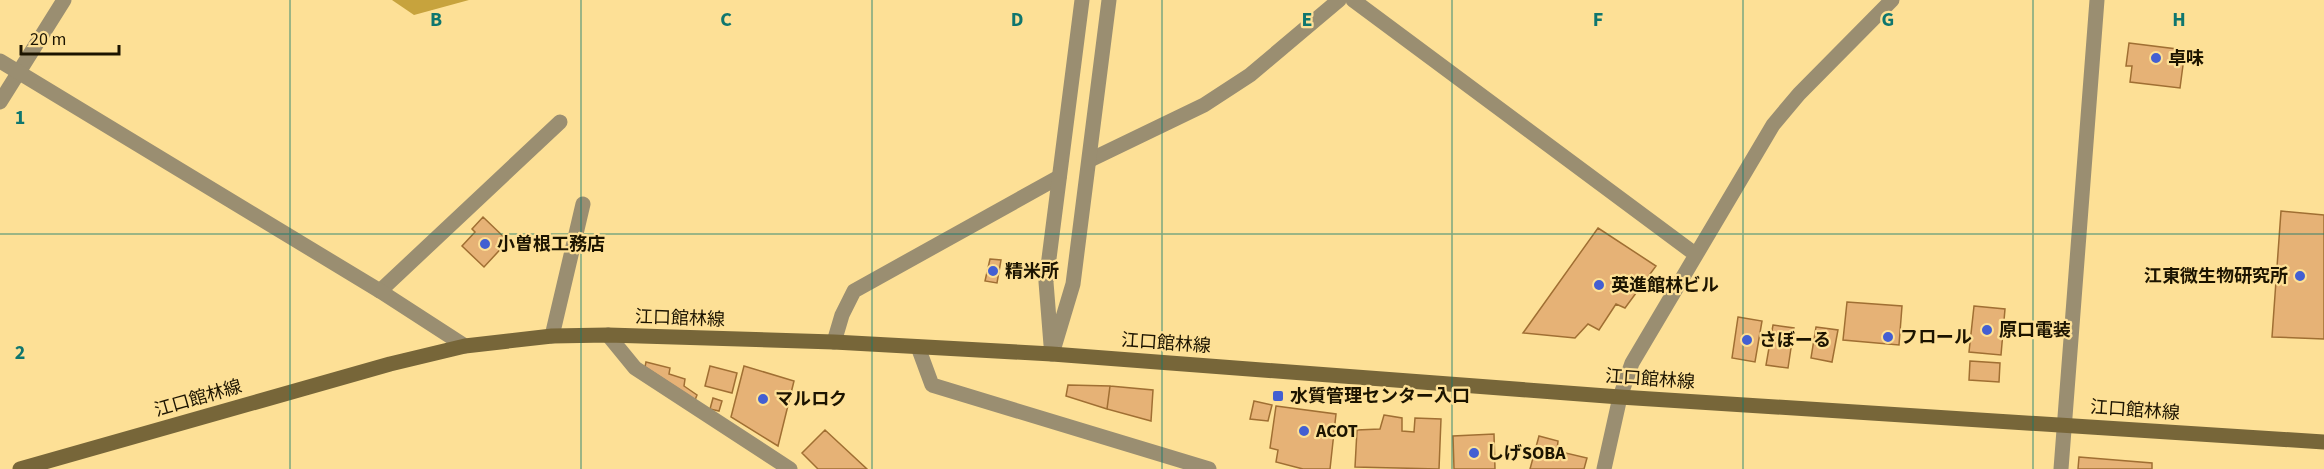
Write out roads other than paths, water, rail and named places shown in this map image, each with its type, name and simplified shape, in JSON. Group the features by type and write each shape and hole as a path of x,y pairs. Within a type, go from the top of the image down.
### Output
{"main road":[{"name":"江口館林線","path":"20,469 390,364 465,346 552,336 608,335 834,342 1052,354 1620,396 2324,442"}],"street":[{"path":"0,102 20,74 64,0"},
{"path":"1052,354 1046,282 1082,0"},
{"path":"1052,354 1073,284 1109,0"},
{"path":"1090,160 1204,105 1251,75 1339,0"},
{"path":"1353,0 1695,254"},
{"path":"1604,469 1620,396 1632,363 1773,125 1799,94 1892,0"},
{"path":"2061,469 2097,0"},
{"path":"0,62 380,291 465,346"},
{"path":"380,291 560,122"},
{"path":"834,342 842,315 854,291 1059,177"},
{"path":"552,336 584,204"},
{"path":"608,335 634,368 790,469"},
{"path":"918,346 932,385 1209,469"}],"place":[{"name":"卓味","path":"2156,58"},
{"name":"小曽根工務店","path":"485,244"},
{"name":"精米所","path":"993,271"},
{"name":"江東微生物研究所","path":"2300,276"},
{"name":"英進館林ビル","path":"1599,285"},
{"name":"原口電装","path":"1987,330"},
{"name":"フロール","path":"1888,337"},
{"name":"さぼーる","path":"1747,340"},
{"name":"水質管理センター入口","path":"1278,396"},
{"name":"マルロク","path":"763,399"},
{"name":"ACOT","path":"1304,431"},
{"name":"しげSOBA","path":"1474,453"}]}
